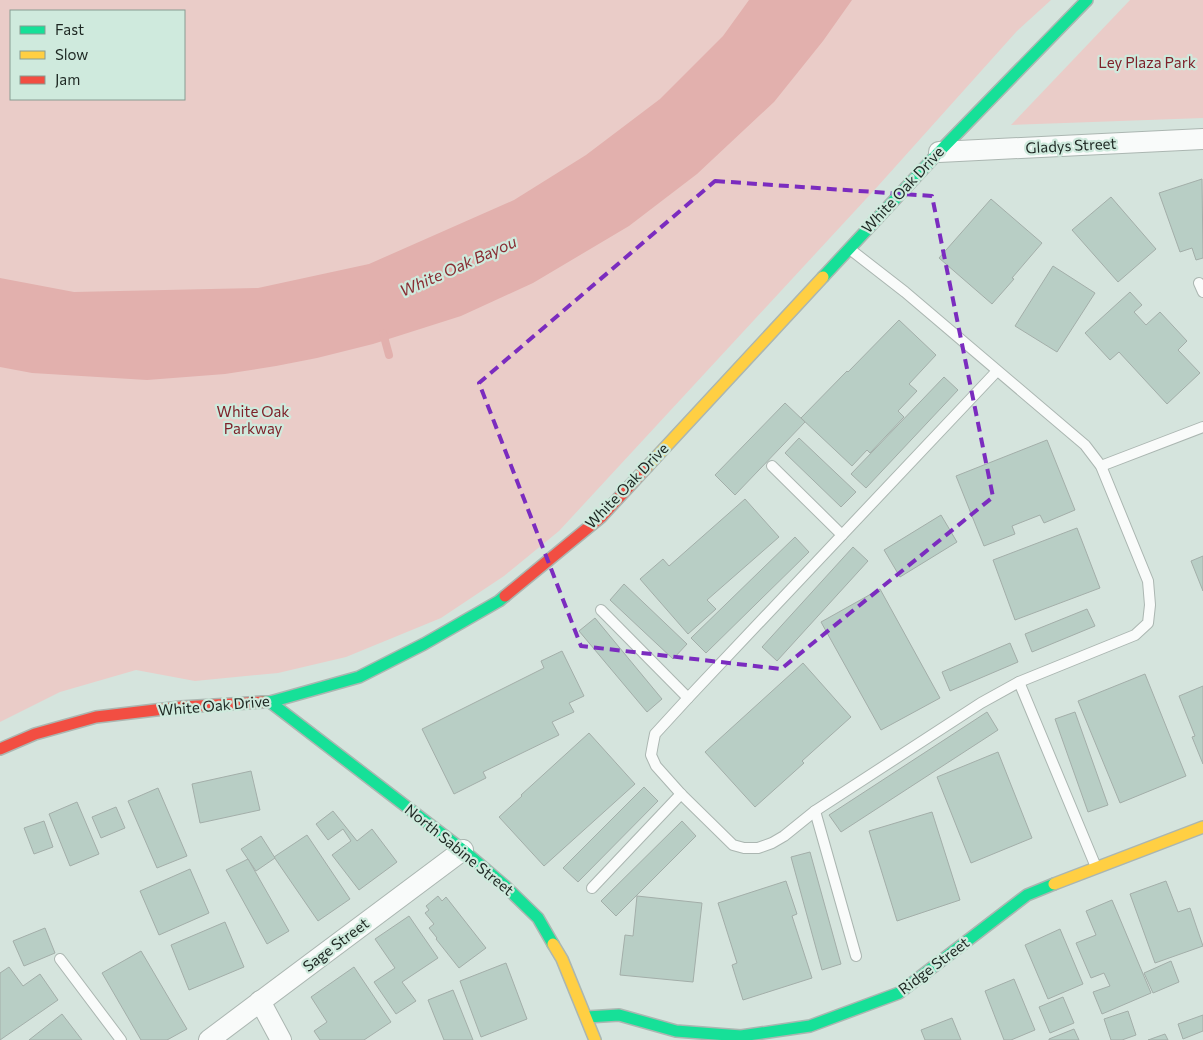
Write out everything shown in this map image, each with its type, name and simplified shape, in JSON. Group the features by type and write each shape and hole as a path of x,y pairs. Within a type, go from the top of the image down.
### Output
{"main road":[{"name":"White Oak Drive","path":"0,749 35,734 96,717 182,707 270,702 359,677 424,644 498,602 601,517 939,152 1087,0"},
{"name":"North Sabine Street","path":"270,702 463,850 505,886 538,918 562,959 595,1040"},
{"name":"Ridge Street","path":"586,1017 619,1015 676,1031 741,1036 810,1026 899,994 1027,895 1203,827"}],"street":[{"name":"Gladys Street","path":"939,152 1203,139"},
{"name":"Sage Street","path":"209,1040 463,850"},
{"path":"260,1001 281,1040"}],"lane":[{"path":"849,248 905,292 997,372 1086,445 1101,466 1148,582 1150,605 1148,623 1135,635 1019,682 981,703 815,811 784,836 772,843 758,848 744,848 733,845 681,794 656,766 652,755 655,734 997,372"},
{"path":"1101,466 1203,427"},
{"path":"772,466 842,535"},
{"path":"601,610 688,698"},
{"path":"1019,682 1096,868"},
{"path":"592,888 681,794"},
{"path":"815,811 856,956"},
{"path":"60,959 122,1040"}],"highlighted area":[{"path":"715,181 932,196 993,497 781,669 581,646 479,383"}],"green space":[{"name":"White Oak Parkway","path":"0,0 1051,0 1017,31 878,186 559,531 504,576 441,618 346,657 278,673 195,681 136,670 60,692 0,722"},
{"name":"Ley Plaza Park","path":"1130,0 1203,0 1203,118 1011,125"}],"water":[{"name":"White Oak Bayou","path":"749,0 852,0 823,41 774,102 697,174 629,226 533,283 461,316 373,344 276,366 225,374 147,380 32,373 0,367 0,278 74,292 258,288 369,264 514,200 586,155 660,99 723,36"}],"building":[{"path":"1202,179 1203,258 1196,260 1192,248 1180,252 1159,193"},
{"path":"1111,197 1156,249 1118,282 1072,230"},
{"path":"991,199 1042,243 992,304 939,258"},
{"path":"1053,266 1095,293 1057,352 1015,326"},
{"path":"1130,292 1142,305 1134,312 1146,325 1160,312 1187,341 1178,350 1200,373 1167,404 1119,352 1110,360 1085,333"},
{"path":"899,320 936,355 909,384 917,391 898,411 904,417 870,453 867,450 852,466 801,418"},
{"path":"944,377 958,390 866,488 851,474"},
{"path":"785,403 805,422 735,495 715,475"},
{"path":"799,438 856,492 841,507 785,453"},
{"path":"1047,440 1075,510 1044,523 1040,515 1012,526 1015,534 984,546 956,476"},
{"path":"745,499 779,537 707,600 716,609 688,634 640,579 663,559 669,566"},
{"path":"941,515 957,542 900,577 884,550"},
{"path":"1077,528 1100,588 1015,620 993,560"},
{"path":"795,537 809,552 706,653 691,638"},
{"path":"853,547 868,561 777,661 762,647"},
{"path":"1203,556 1203,591 1191,561"},
{"path":"624,584 687,644 673,659 610,600"},
{"path":"880,589 940,698 881,730 821,622"},
{"path":"1087,609 1095,626 1032,652 1025,634"},
{"path":"595,618 662,699 647,712 579,631"},
{"path":"1010,643 1018,662 950,691 942,672"},
{"path":"562,651 584,696 569,703 574,712 552,722 559,735 483,772 486,778 454,794 422,729 544,668 541,661"},
{"path":"803,663 851,717 755,807 705,752"},
{"path":"1145,674 1186,776 1120,803 1078,701"},
{"path":"1203,686 1203,764 1192,737 1195,736 1179,696"},
{"path":"987,712 998,730 841,832 829,815"},
{"path":"1075,712 1108,805 1088,812 1055,719"},
{"path":"589,733 635,784 544,866 499,817"},
{"path":"998,752 1032,838 971,863 937,777"},
{"path":"251,771 260,810 200,823 192,784"},
{"path":"644,787 658,801 578,882 563,868"},
{"path":"158,788 187,856 157,868 128,801"},
{"path":"77,802 99,854 70,866 49,814"},
{"path":"116,807 125,828 101,838 92,817"},
{"path":"333,811 357,841 372,829 397,862 359,890 332,855 351,841 343,829 328,840 316,824"},
{"path":"932,812 960,900 897,921 869,831"},
{"path":"44,821 53,847 34,854 24,828"},
{"path":"682,821 696,836 616,916 601,901"},
{"path":"307,835 350,899 318,921 274,857"},
{"path":"261,836 275,858 256,871 241,849"},
{"path":"810,852 841,964 822,970 791,857"},
{"path":"248,859 289,931 267,944 226,870"},
{"path":"190,869 209,913 159,935 140,891"},
{"path":"786,881 797,914 792,916 812,978 743,1000 732,965 737,963 718,903"},
{"path":"1166,881 1178,912 1190,908 1203,946 1155,963 1130,894"},
{"path":"438,896 442,901 446,897 486,948 459,968 429,928 434,924 425,913 429,910 426,906"},
{"path":"637,896 702,903 693,982 620,975 625,935 633,936"},
{"path":"1112,900 1151,993 1102,1014 1093,992 1110,986 1104,973 1091,978 1076,943 1096,935 1086,911"},
{"path":"409,916 438,958 402,982 416,1001 396,1014 374,982 395,968 375,939"},
{"path":"225,922 244,967 189,990 171,945"},
{"path":"45,928 55,953 24,966 13,941"},
{"path":"1060,929 1083,984 1048,999 1025,945"},
{"path":"141,951 187,1029 167,1040 141,1040 102,973"},
{"path":"1171,961 1179,982 1153,993 1144,973"},
{"path":"506,963 527,1019 481,1037 460,981"},
{"path":"9,967 23,986 40,974 58,1000 0,1040 0,973"},
{"path":"354,967 391,1022 364,1040 320,1040 314,1031 327,1022 311,997"},
{"path":"1014,979 1035,1030 1011,1040 1004,1040 985,991"},
{"path":"453,990 473,1040 444,1040 428,1000"},
{"path":"1063,997 1074,1023 1050,1033 1039,1007"},
{"path":"1128,1011 1136,1035 1122,1040 1111,1040 1104,1019"},
{"path":"62,1014 82,1040 29,1040"},
{"path":"1203,1015 1203,1031 1183,1039 1178,1024"},
{"path":"952,1018 961,1040 925,1040 921,1030"},
{"path":"1074,1029 1079,1040 1049,1040 1049,1039"},
{"path":"1165,1034 1168,1040 1148,1040"}],"waterway":[{"path":"383,333 389,355"}],"traffic: fast":[{"path":"823,277 939,152 1087,0"},
{"path":"263,702 270,702 359,677 424,644 505,596"},
{"path":"270,702 463,850 505,886 538,918 553,944"},
{"path":"587,1017 619,1015 676,1031 741,1036 810,1026 899,993 1027,895 1054,884"}],"traffic: slow":[{"path":"647,467 823,277"},
{"path":"1054,884 1203,827"},
{"path":"553,944 562,959 595,1040"}],"traffic: jam":[{"path":"505,596 601,517 647,467"},
{"path":"0,749 35,734 96,717 181,707 263,702"}]}
